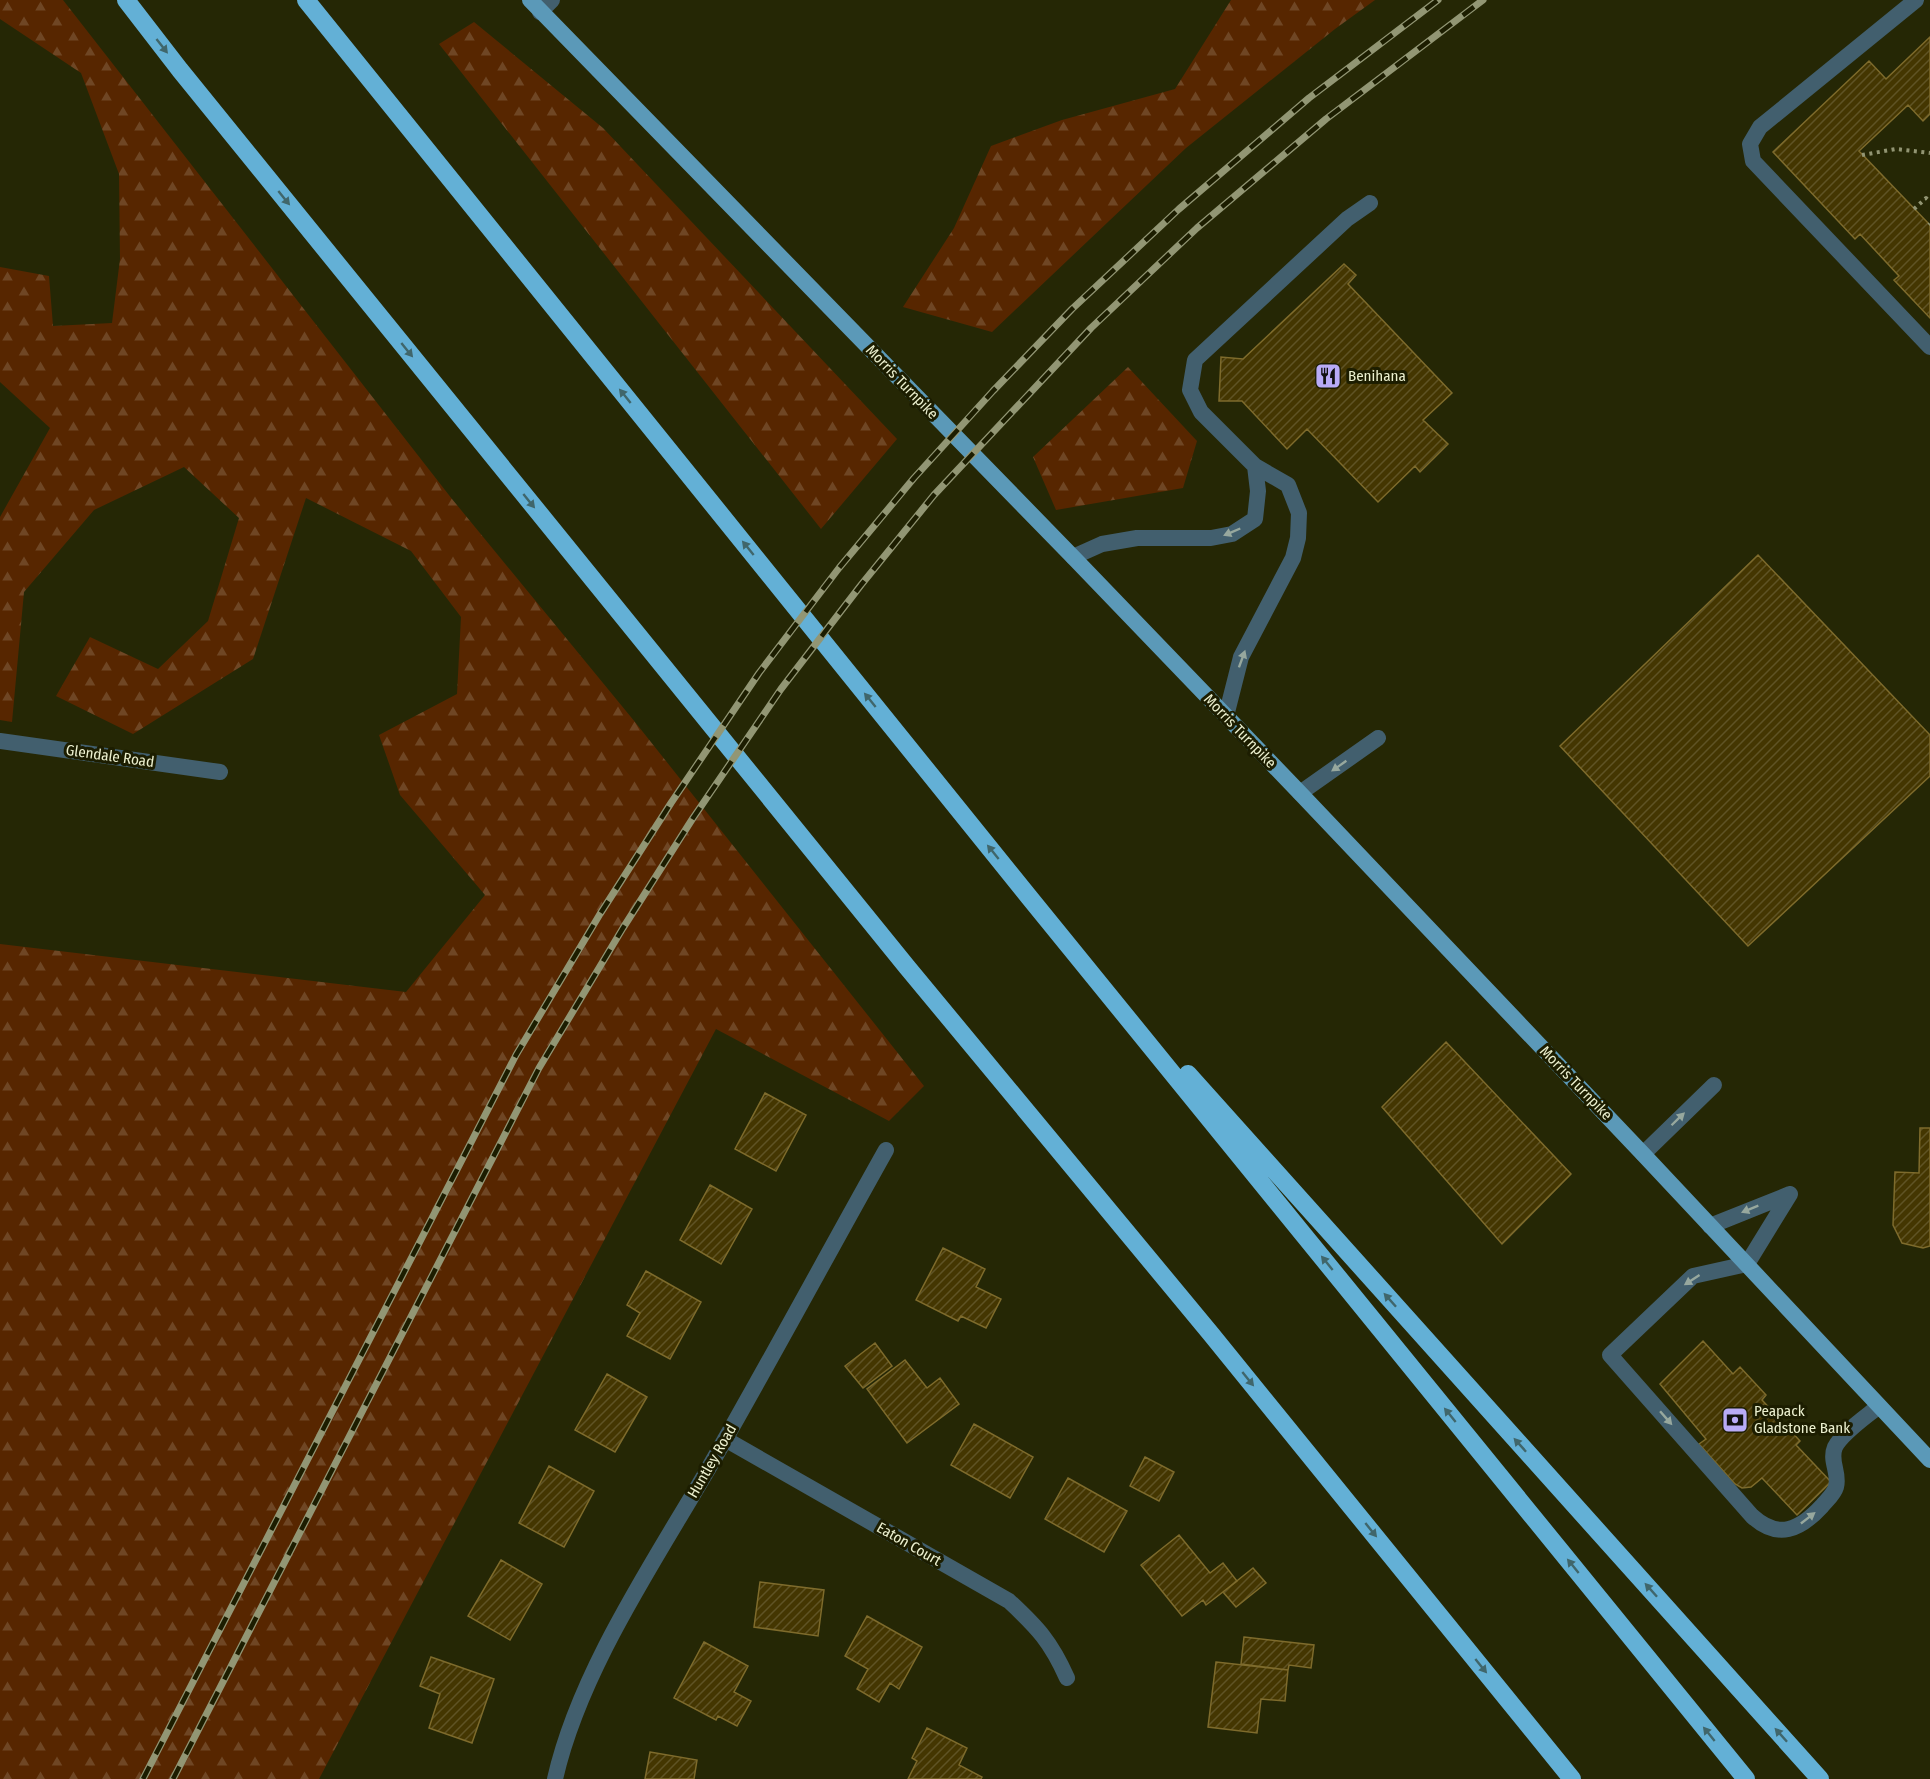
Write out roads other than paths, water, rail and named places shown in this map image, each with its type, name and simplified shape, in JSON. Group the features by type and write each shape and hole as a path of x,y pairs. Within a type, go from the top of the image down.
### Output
{"highway":[{"path":"126,0 907,966 1241,1371 1572,1779"},
{"path":"306,0 1029,897 1746,1779"},
{"path":"1029,897 1820,1779"}],"main road":[{"name":"Morris Turnpike","path":"523,0 535,6 1073,557 1643,1154 1930,1460"}],"street":[{"path":"535,6 552,0"},
{"path":"1916,0 1760,127 1750,144 1754,161 1930,347"},
{"path":"1226,716 1241,657 1293,558 1298,538 1299,513 1288,485 1255,466 1201,412 1190,390 1195,360 1347,219 1370,203"},
{"path":"1073,557 1102,544 1137,538 1211,538 1232,534 1255,519 1258,491 1255,466"},
{"path":"1300,793 1378,738"},
{"name":"Glendale Road","path":"0,741 220,772"},
{"path":"1643,1154 1714,1085"},
{"name":"Huntley Road","path":"555,1779 577,1709 610,1640 726,1439 886,1150"},
{"path":"1710,1226 1790,1194 1747,1264 1693,1276 1610,1355 1752,1516 1763,1526 1776,1530 1788,1530 1812,1516 1835,1491 1837,1479 1832,1458 1836,1446 1879,1406"},
{"name":"Eaton Court","path":"726,1439 1009,1601 1035,1625 1055,1651 1067,1678"}],"railway":[{"path":"143,1779 516,1055 600,914 671,803 759,673 839,568 914,478 1072,309 1179,209 1309,98 1438,0"},
{"path":"173,1779 539,1068 623,928 693,818 781,689 934,495 1091,328 1197,228 1326,119 1483,0"}],"place":[{"name":"Benihana","path":"1328,376"},
{"name":"Peapack Gladstone Bank","path":"1735,1420"}]}
